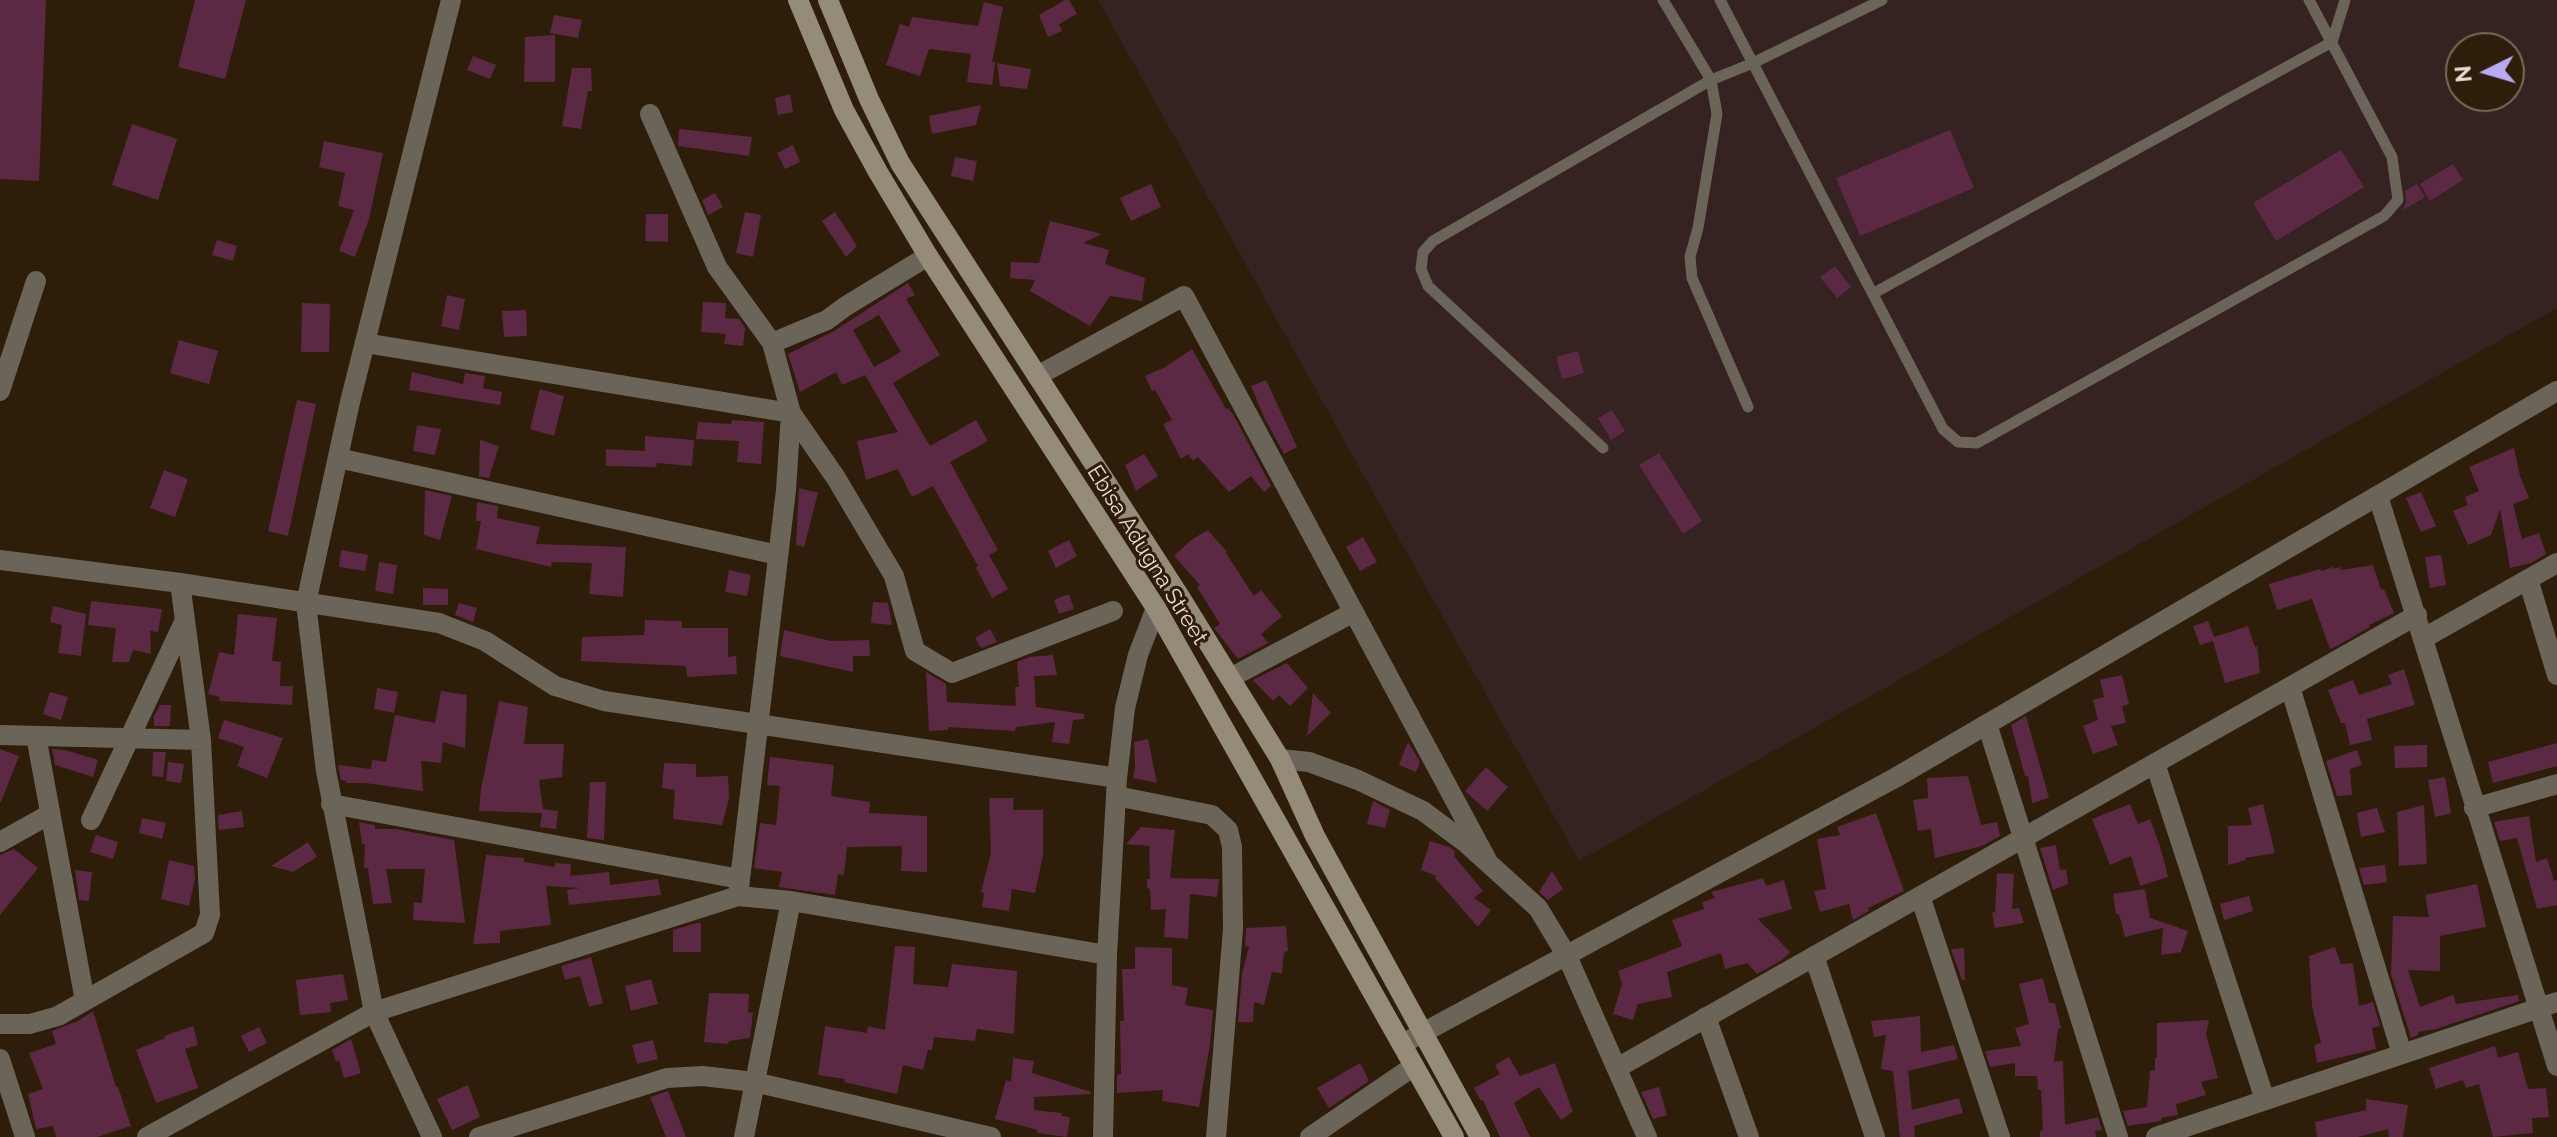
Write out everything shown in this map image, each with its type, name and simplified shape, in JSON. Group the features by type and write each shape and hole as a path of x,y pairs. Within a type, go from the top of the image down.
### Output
{"main road":[{"name":"Ebisa Adugna Street","path":"798,0 844,110 878,172 928,256 1156,608 1454,1137"},
{"name":"Ebisa Adugna Street","path":"828,0 869,99 900,163 1280,759 1315,836 1480,1137"}],"street":[{"path":"432,1137 374,1012 331,804 306,603 365,343 451,0"},
{"path":"650,114 717,267 772,343 791,413 786,490 739,887"},
{"path":"772,343 827,320 928,256"},
{"path":"0,391 36,281"},
{"path":"1037,376 1184,296 1488,862"},
{"path":"365,343 791,413 836,478 894,576 915,651 952,673 1113,611"},
{"path":"1402,1044 1895,778 2557,391"},
{"path":"338,458 778,555"},
{"path":"2378,496 2474,808 2548,1005 2557,1066"},
{"path":"0,560 180,583 439,623 485,641 555,686 582,695 1117,787 1212,815 1228,830 1232,847 1233,929 1216,1137"},
{"path":"2424,638 2557,563"},
{"path":"2528,579 2557,675"},
{"path":"0,1024 30,1024 58,1016 204,933 210,915 201,740 180,583"},
{"path":"1103,1137 1107,955 1117,787 1125,708 1138,655 1156,608"},
{"path":"1230,678 1354,612"},
{"path":"1617,1068 2417,615"},
{"path":"91,820 185,620"},
{"path":"2290,687 2402,1054"},
{"path":"1987,724 2118,1137"},
{"path":"0,735 201,740"},
{"path":"36,736 85,1001"},
{"path":"1280,759 1309,762 1358,780 1423,811 1488,862 1538,908 1567,956 1647,1137"},
{"path":"2155,763 2265,1100"},
{"path":"2474,808 2557,784"},
{"path":"331,804 739,887 791,901 1107,955"},
{"path":"0,842 50,814"},
{"path":"147,1137 374,1012 739,887"},
{"path":"1920,896 2000,1137"},
{"path":"744,1137 791,901"},
{"path":"1814,956 1875,1137"},
{"path":"2156,1137 2548,1005"},
{"path":"1706,1017 1749,1137"},
{"path":"0,1059 25,1137"},
{"path":"1310,1137 1414,1066"},
{"path":"479,1137 667,1078 703,1076 754,1082 991,1137"}],"lane":[{"path":"1663,0 1711,80 1717,114 1698,228 1690,257 1692,278 1748,407"},
{"path":"1720,0 1943,429 1958,442 1977,443 2384,216 2398,200 2392,157 2309,0"},
{"path":"1603,448 1428,286 1421,269 1423,252 1433,241 1711,80 1882,0"},
{"path":"1874,293 2332,42 2345,0"}],"shaded area":[{"path":"1098,0 2557,0 2557,308 1579,861"}],"building":[{"path":"0,0 46,0 39,181 0,179"},
{"path":"195,0 246,0 225,79 178,67"},
{"path":"1069,0 1077,14 1059,24 1062,31 1048,37 1039,15"},
{"path":"984,2 1003,7 992,62 995,62 992,85 967,82 971,54 929,49 920,76 886,65 900,24 909,27 912,17 978,26"},
{"path":"554,15 582,20 578,38 550,33"},
{"path":"555,35 555,82 524,82 525,37"},
{"path":"473,56 496,65 490,79 467,70"},
{"path":"997,63 1031,69 1027,89 1000,86"},
{"path":"572,68 591,68 592,91 588,91 581,129 562,126"},
{"path":"790,94 793,112 778,115 775,98"},
{"path":"981,105 976,125 932,134 929,116"},
{"path":"132,124 177,139 158,200 112,185"},
{"path":"679,129 752,137 749,156 678,146"},
{"path":"1950,130 1974,188 1860,236 1836,178"},
{"path":"324,141 383,153 369,219 355,257 339,251 354,210 338,206 345,173 319,167"},
{"path":"793,145 800,162 785,169 777,153"},
{"path":"2341,150 2364,187 2276,241 2253,203"},
{"path":"955,157 977,161 973,181 951,176"},
{"path":"2453,164 2463,180 2430,201 2420,184"},
{"path":"1151,184 1161,207 1131,221 1120,198"},
{"path":"2417,184 2425,197 2403,210 2405,191"},
{"path":"715,193 723,207 708,215 702,200"},
{"path":"745,212 761,215 753,257 736,253"},
{"path":"835,212 857,246 846,257 822,221"},
{"path":"646,214 668,214 668,242 645,241"},
{"path":"1050,221 1102,234 1083,243 1109,250 1105,264 1145,278 1142,301 1110,296 1090,326 1030,291 1035,280 1010,278 1011,262 1039,263"},
{"path":"217,240 237,246 233,261 212,255"},
{"path":"1835,266 1851,287 1837,298 1820,277"},
{"path":"908,283 915,295 906,299 940,355 893,383 930,446 976,420 988,441 950,462 998,550 989,555 1008,589 992,598 976,568 978,566 933,486 912,497 898,469 866,480 857,441 898,432 865,375 842,385 836,372 800,392 788,354 834,331","holes":["879,315 901,352 874,367 853,330"]},
{"path":"447,295 465,299 459,330 441,326"},
{"path":"703,302 726,303 725,318 739,319 745,328 743,346 724,344 726,334 701,332"},
{"path":"302,303 330,304 329,352 301,352"},
{"path":"526,310 527,336 504,337 502,311"},
{"path":"179,340 218,351 209,384 170,373"},
{"path":"1192,349 1226,409 1233,414 1271,486 1264,492 1251,476 1229,492 1198,457 1193,461 1188,454 1181,459 1163,424 1172,420 1145,376"},
{"path":"1578,351 1584,373 1562,379 1556,357"},
{"path":"412,372 463,384 465,373 485,376 483,388 502,392 500,405 409,390"},
{"path":"1266,380 1297,447 1284,454 1251,386"},
{"path":"540,389 564,396 554,436 530,429"},
{"path":"297,400 316,404 288,536 268,531"},
{"path":"1612,410 1625,431 1611,440 1598,418"},
{"path":"732,420 764,422 761,464 737,462 739,441 696,439 698,422 731,424"},
{"path":"417,425 441,429 435,455 413,451"},
{"path":"645,436 694,440 692,466 657,463 656,467 606,466 606,449 645,451"},
{"path":"480,440 499,446 489,478 479,476"},
{"path":"2514,448 2529,498 2513,504 2522,539 2539,533 2546,554 2531,563 2510,568 2500,509 2491,535 2468,545 2453,511 2468,505 2465,497 2479,491 2469,467"},
{"path":"1659,453 1702,521 1683,534 1639,465"},
{"path":"1144,454 1158,476 1136,491 1125,465"},
{"path":"164,470 188,479 175,517 150,508"},
{"path":"799,488 818,493 804,547 796,545"},
{"path":"425,490 452,496 440,540 424,535"},
{"path":"2421,492 2436,526 2421,532 2406,498"},
{"path":"477,502 498,506 497,518 540,527 536,544 626,547 623,597 589,594 592,563 552,562 551,567 476,549 481,521 476,521"},
{"path":"1208,530 1227,552 1254,596 1261,590 1282,616 1261,634 1268,643 1238,659 1214,628 1220,624 1197,587 1200,585 1174,556"},
{"path":"1363,537 1377,562 1360,571 1346,547"},
{"path":"1069,540 1077,556 1056,568 1048,551"},
{"path":"341,550 368,555 365,571 339,567"},
{"path":"2441,555 2446,585 2430,588 2425,557"},
{"path":"379,562 397,565 393,594 375,591"},
{"path":"2373,565 2381,590 2384,589 2394,613 2333,648 2330,649 2312,599 2277,610 2269,584 2320,569 2340,567 2341,570"},
{"path":"729,570 751,575 747,596 725,592"},
{"path":"423,588 448,589 448,605 423,605"},
{"path":"1069,594 1074,609 1059,614 1054,600"},
{"path":"91,601 162,609 158,632 150,631 151,654 133,650 129,662 112,662 116,628 88,625"},
{"path":"873,602 888,603 892,625 871,623"},
{"path":"459,603 477,608 473,622 455,615"},
{"path":"53,606 86,614 81,656 58,653 62,625 50,622"},
{"path":"238,614 277,618 272,661 281,662 280,686 293,686 292,705 219,701 220,697 208,694 219,652 234,655"},
{"path":"645,620 682,621 682,628 728,628 728,657 736,656 737,674 687,677 686,666 581,661 582,637 644,635"},
{"path":"2208,621 2214,637 2248,626 2257,646 2260,673 2225,683 2213,641 2200,645 2193,626"},
{"path":"990,629 997,642 981,648 975,638"},
{"path":"784,630 831,641 869,640 870,656 853,656 853,672 780,656"},
{"path":"1053,655 1057,675 1034,676 1036,707 1084,714 1084,719 1073,720 1069,744 1052,742 1055,722 1016,727 1015,731 948,727 948,730 929,731 926,672 946,684 947,702 1016,706 1015,687 1019,687 1017,662 1029,657"},
{"path":"1287,663 1308,688 1290,706 1279,695 1273,701 1253,680"},
{"path":"2404,669 2415,705 2367,719 2372,740 2350,745 2345,723 2341,723 2328,690 2353,680 2359,695 2392,684 2388,675"},
{"path":"2122,675 2129,704 2122,706 2126,723 2111,726 2118,745 2093,754 2083,726 2098,720 2093,700 2104,697 2100,680"},
{"path":"377,688 398,692 394,713 374,709"},
{"path":"441,691 467,695 465,748 443,742 441,763 421,761 423,791 341,780 338,765 371,769 372,760 386,762 395,715 435,723"},
{"path":"50,692 68,697 61,720 43,714"},
{"path":"1313,693 1331,713 1307,736"},
{"path":"499,701 528,707 524,744 564,744 562,777 539,780 543,809 558,811 556,829 540,827 542,813 479,811"},
{"path":"160,705 171,705 170,726 154,726 154,716"},
{"path":"2026,716 2049,798 2032,803 2028,776 2025,776 2011,725"},
{"path":"224,720 283,738 267,778 237,766 244,747 218,738"},
{"path":"1148,739 1157,783 1133,778 1134,742"},
{"path":"1408,742 1420,762 1416,772 1399,765"},
{"path":"2557,743 2557,766 2493,783 2488,762"},
{"path":"2427,745 2427,767 2395,768 2394,746"},
{"path":"0,749 19,756 1,802 0,802"},
{"path":"52,749 98,760 93,777 55,765"},
{"path":"2357,750 2362,765 2350,769 2352,795 2337,796 2326,761"},
{"path":"153,752 166,752 163,777 152,776"},
{"path":"770,757 834,765 831,796 870,802 869,813 927,816 927,872 901,871 902,846 847,847 844,875 838,874 835,895 779,887 782,872 754,868 760,823 776,825 780,786 767,785"},
{"path":"168,762 184,764 181,783 166,781"},
{"path":"664,763 696,764 696,777 728,776 729,799 722,825 673,819 675,790 662,788"},
{"path":"1486,767 1508,787 1487,811 1465,791"},
{"path":"1968,776 1981,825 1997,822 2000,836 1982,846 1935,858 1931,829 1918,831 1913,800 1928,798 1927,778"},
{"path":"2445,777 2451,813 2435,817 2428,780"},
{"path":"590,782 606,782 604,840 587,838"},
{"path":"989,798 1014,798 1013,810 1043,810 1043,855 1035,893 1012,889 1009,911 982,907 984,893 981,892 991,853"},
{"path":"1373,801 1390,810 1385,828 1367,824"},
{"path":"2130,804 2138,824 2150,819 2168,877 2140,886 2131,856 2110,865 2092,819"},
{"path":"2263,804 2275,853 2245,858 2228,865 2228,826 2252,825 2248,808"},
{"path":"2424,805 2427,864 2399,866 2397,812"},
{"path":"2377,808 2385,832 2361,837 2357,813"},
{"path":"242,811 244,827 219,830 218,815"},
{"path":"1876,813 1904,891 1868,908 1869,911 1853,920 1849,904 1820,912 1814,891 1826,889 1817,839 1840,835 1837,827"},
{"path":"2529,816 2536,862 2547,858 2554,881 2557,880 2557,905 2537,909 2517,838 2500,841 2494,822"},
{"path":"142,818 166,823 162,839 139,833"},
{"path":"359,822 375,825 375,829 396,829 454,840 465,923 413,920 414,902 422,903 425,869 386,869 392,903 373,904 368,868 364,868 365,844 362,844"},
{"path":"1141,827 1175,830 1170,878 1219,879 1217,897 1190,894 1188,939 1164,937 1166,909 1151,910 1150,889 1147,888 1147,879 1150,879 1149,846 1126,844"},
{"path":"96,835 118,842 113,859 90,852"},
{"path":"1430,841 1455,851 1454,856 1483,891 1474,898 1491,910 1478,927 1435,878 1437,876 1421,870"},
{"path":"308,842 317,857 293,872 271,866"},
{"path":"2056,845 2060,870 2066,869 2068,884 2053,890 2040,848"},
{"path":"14,849 38,868 0,915 0,855"},
{"path":"486,855 524,858 524,862 555,867 555,863 571,864 570,876 609,872 610,885 658,879 661,895 569,905 567,890 580,888 546,886 551,925 500,931 500,943 473,944"},
{"path":"169,860 194,866 195,879 189,906 161,899"},
{"path":"2385,865 2387,882 2364,885 2359,868"},
{"path":"75,870 92,872 89,901 79,900"},
{"path":"1552,871 1563,889 1548,900 1539,892"},
{"path":"1997,873 2014,874 2012,909 2019,908 2024,923 1995,928 1992,913 1995,912"},
{"path":"1763,878 1766,886 1784,880 1792,909 1758,919 1790,952 1782,960 1757,974 1747,963 1725,969 1721,953 1667,972 1672,997 1638,1004 1633,1020 1613,1014 1622,984 1618,971 1682,946 1672,920 1704,909 1702,902 1715,898 1711,892"},
{"path":"2477,884 2486,927 2440,936 2440,971 2408,970 2420,1007 2453,995 2456,1004 2518,995 2519,1001 2436,1029 2418,1032 2411,1038 2391,974 2393,916 2429,917 2425,895"},
{"path":"2145,889 2150,918 2188,931 2181,952 2161,955 2163,928 2125,937 2119,914 2116,914 2113,894"},
{"path":"2249,896 2253,911 2224,920 2220,904"},
{"path":"701,923 701,952 673,952 673,930"},
{"path":"1286,926 1288,951 1284,952 1282,973 1272,972 1264,1005 1254,1002 1253,1022 1238,1022 1242,974 1249,946 1245,947 1246,928"},
{"path":"895,946 915,947 913,984 948,987 952,964 1017,971 1014,1034 977,1029 975,1041 934,1037 923,1070 903,1065 897,1094 844,1082 845,1079 818,1075 825,1026 867,1033 868,1026 885,1030"},
{"path":"1135,947 1172,948 1172,985 1188,988 1185,1005 1213,1010 1199,1107 1162,1101 1163,1090 1117,1093 1117,1075 1121,1074 1120,1021 1124,1021 1122,969 1135,969"},
{"path":"2335,947 2341,964 2353,963 2359,1006 2373,1002 2380,1026 2372,1028 2376,1049 2317,1063 2314,1045 2321,1043 2312,1006 2309,956"},
{"path":"1964,948 1965,980 1962,980 1951,949"},
{"path":"591,957 603,1003 589,1007 580,976 565,980 561,966"},
{"path":"343,974 348,1000 330,1003 331,1012 300,1015 296,980"},
{"path":"2043,978 2049,1003 2055,1003 2061,1028 2058,1029 2054,1062 2063,1061 2065,1125 2098,1117 2102,1130 2095,1131 2096,1137 2040,1137 2043,1130 2041,1090 2038,1090 2037,1076 2015,1076 2015,1063 1990,1067 1985,1051 2021,1046 2015,1028 2029,1024 2019,984"},
{"path":"651,979 658,1004 631,1011 625,986"},
{"path":"709,993 749,994 748,1012 753,1013 750,1038 729,1041 728,1044 704,1042"},
{"path":"93,1011 131,1126 97,1137 56,1137 53,1126 36,1129 28,1094 43,1089 29,1053 56,1044 52,1031 78,1021"},
{"path":"1920,1016 1921,1052 1954,1045 1958,1059 1908,1071 1912,1110 1959,1098 1963,1113 1914,1126 1915,1137 1900,1137 1893,1071 1881,1069 1886,1035 1874,1037 1871,1021"},
{"path":"2209,1020 2206,1034 2218,1078 2201,1082 2206,1095 2176,1104 2178,1115 2128,1126 2123,1111 2147,1107 2150,1071 2155,1070 2157,1058 2157,1023"},
{"path":"193,1026 198,1045 185,1049 198,1088 156,1103 136,1050"},
{"path":"259,1027 267,1043 249,1052 241,1036"},
{"path":"351,1039 361,1073 344,1078 339,1060 336,1062 332,1050"},
{"path":"653,1040 658,1059 637,1064 632,1045"},
{"path":"2495,1046 2498,1058 2518,1052 2528,1089 2546,1088 2549,1117 2532,1118 2533,1133 2493,1137 2479,1084 2466,1088 2463,1080 2436,1089 2429,1068"},
{"path":"1509,1057 1520,1076 1555,1063 1573,1112 1561,1120 1539,1087 1514,1103 1530,1137 1500,1137 1474,1088 1500,1074 1495,1065"},
{"path":"1013,1058 1034,1061 1032,1073 1091,1092 1034,1097 1034,1110 1070,1117 1067,1137 1037,1133 1038,1130 995,1119 1006,1080 1011,1082"},
{"path":"1360,1063 1369,1081 1329,1108 1317,1088"},
{"path":"468,1085 480,1117 452,1130 437,1099"},
{"path":"1659,1087 1667,1115 1653,1119 1641,1092"},
{"path":"668,1091 686,1137 666,1137 650,1097"},
{"path":"2366,1099 2408,1105 2403,1137 2389,1137 2388,1129 2358,1137 2317,1137 2315,1122 2366,1110"}]}
